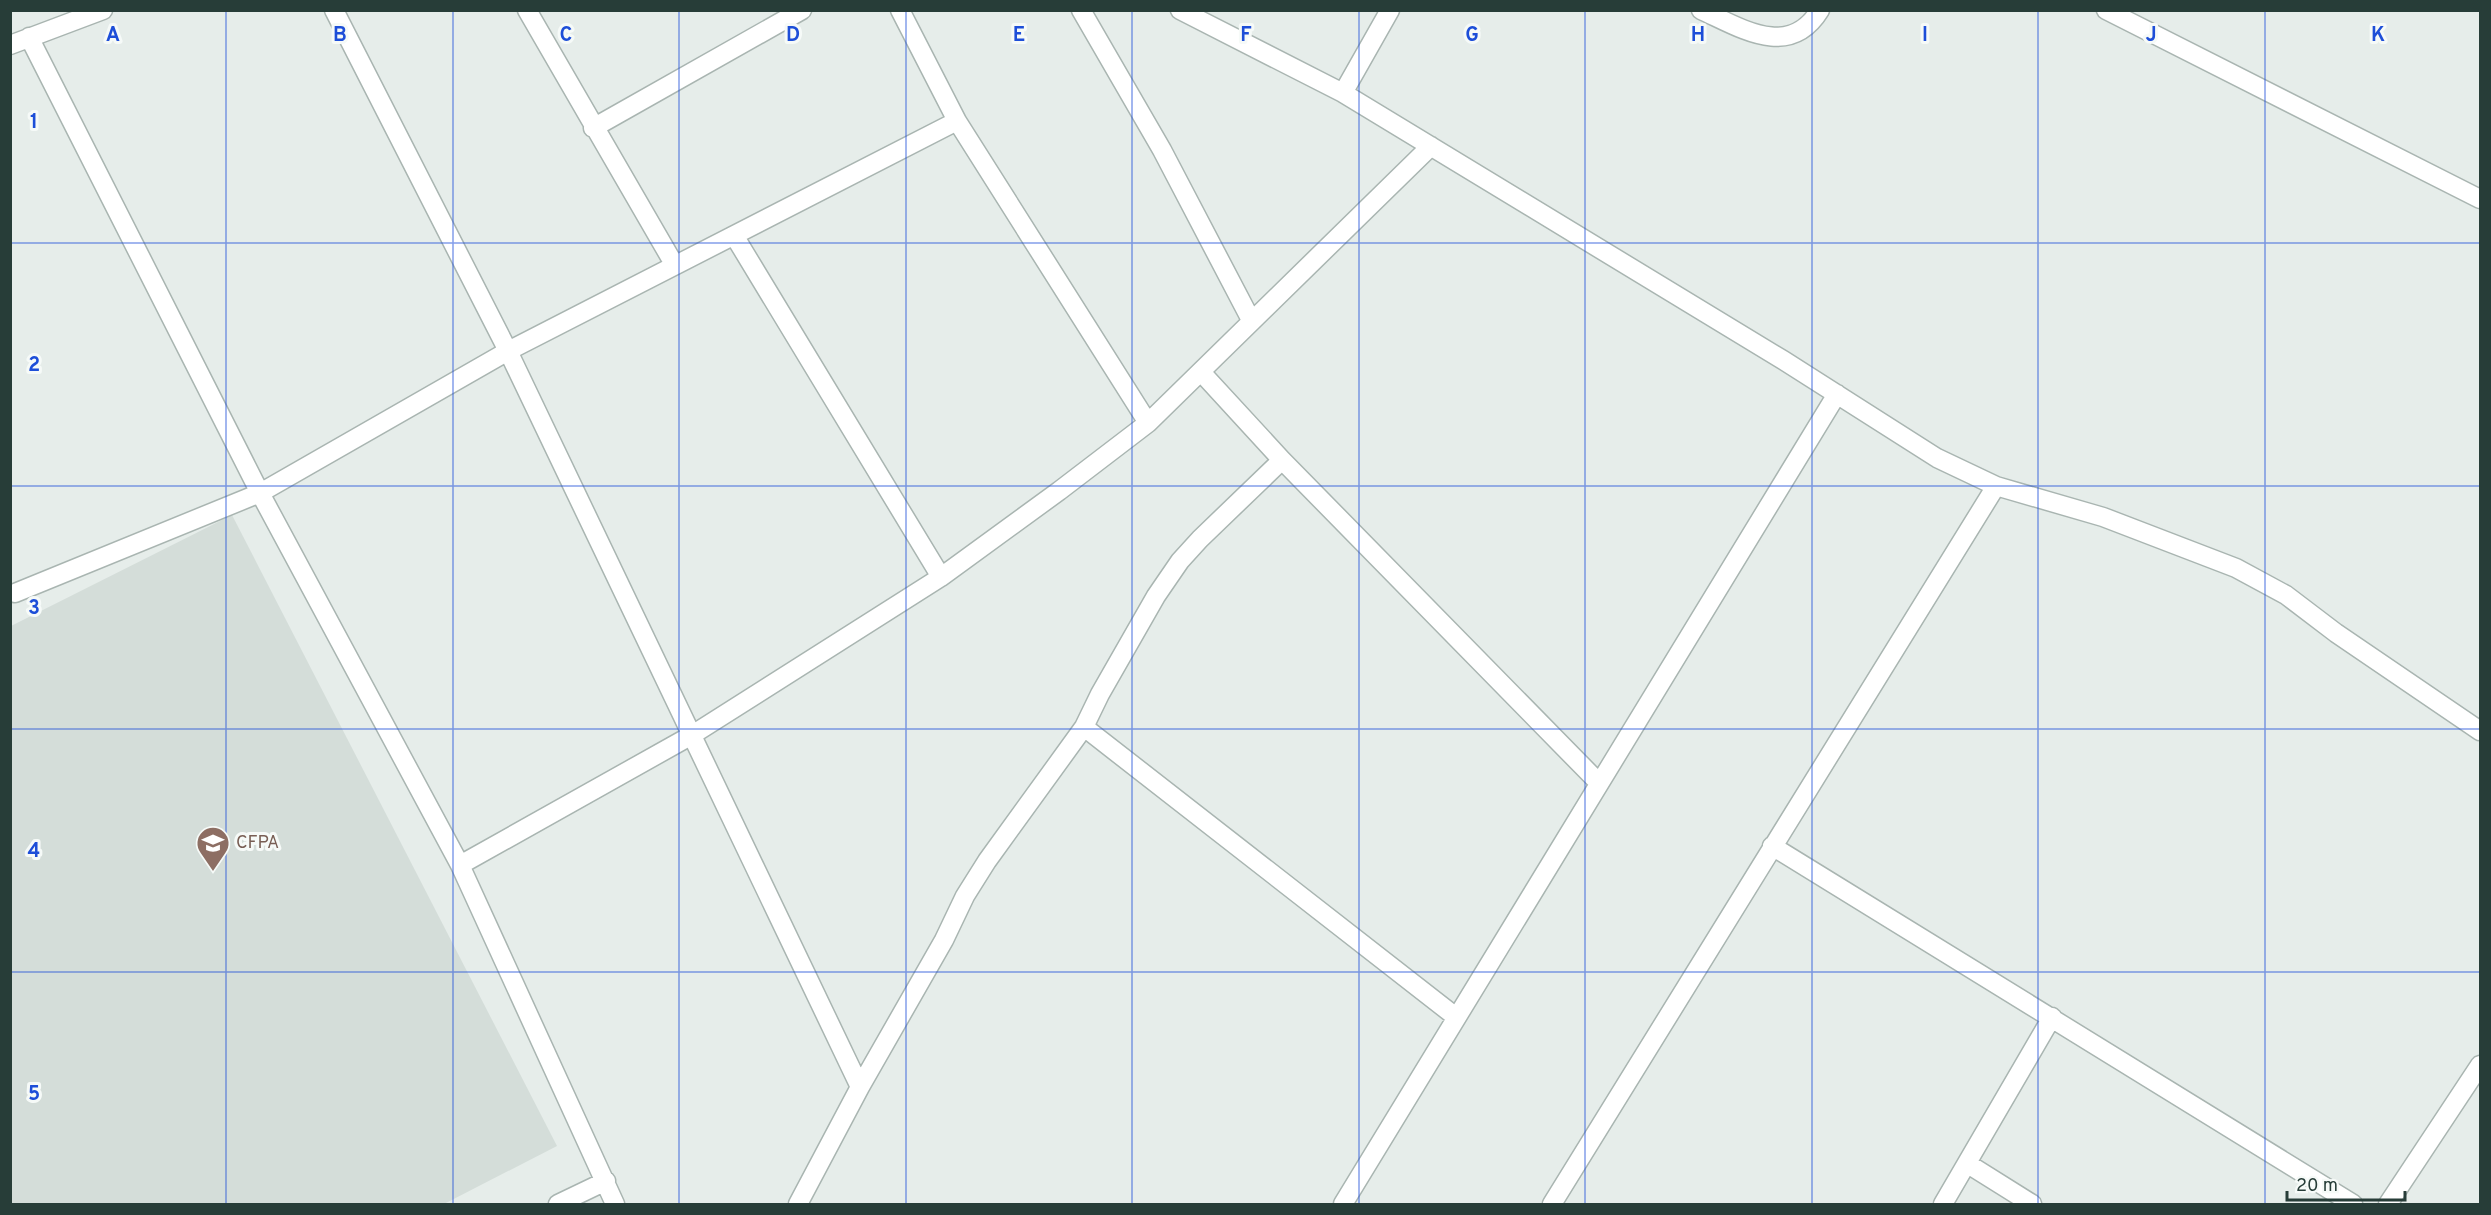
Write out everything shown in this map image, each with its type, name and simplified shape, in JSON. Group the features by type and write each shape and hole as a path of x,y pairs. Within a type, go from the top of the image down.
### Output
{"street":[{"path":"10,45 103,10"},
{"path":"334,10 508,351 860,1087"},
{"path":"527,10 593,128 674,264"},
{"path":"593,128 802,10"},
{"path":"900,10 957,121 1148,423"},
{"path":"1081,10 1162,150 1251,320"},
{"path":"1180,10 1343,93 1837,394 1937,458 1996,486 2103,516 2236,568 2286,595 2336,633 2481,731"},
{"path":"1343,93 1390,10"},
{"path":"1701,10 1760,36 1788,38 1802,32 1820,10"},
{"path":"2106,10 2481,199"},
{"path":"28,37 260,493 460,865 615,1204"},
{"path":"15,593 260,493 508,351 674,264 735,237 957,121"},
{"path":"460,865 692,735 941,577 1148,423 1431,146"},
{"path":"735,237 941,577"},
{"path":"1202,372 1282,460 1599,783"},
{"path":"1343,1204 1837,394"},
{"path":"798,1204 860,1087 987,861 1084,727 1128,643 1180,561 1282,460"},
{"path":"1552,1204 1996,486"},
{"path":"1084,727 1456,1017"},
{"path":"1772,846 2353,1204"},
{"path":"1943,1204 2052,1017"},
{"path":"2388,1204 2481,1065"},
{"path":"1968,1164 2032,1204"},
{"path":"558,1204 606,1181"}],"shaded area":[{"name":"CFPA","path":"232,515 557,1146 444,1204 11,1204 11,626"}],"place":[{"name":"CFPA","path":"213,872"}]}
